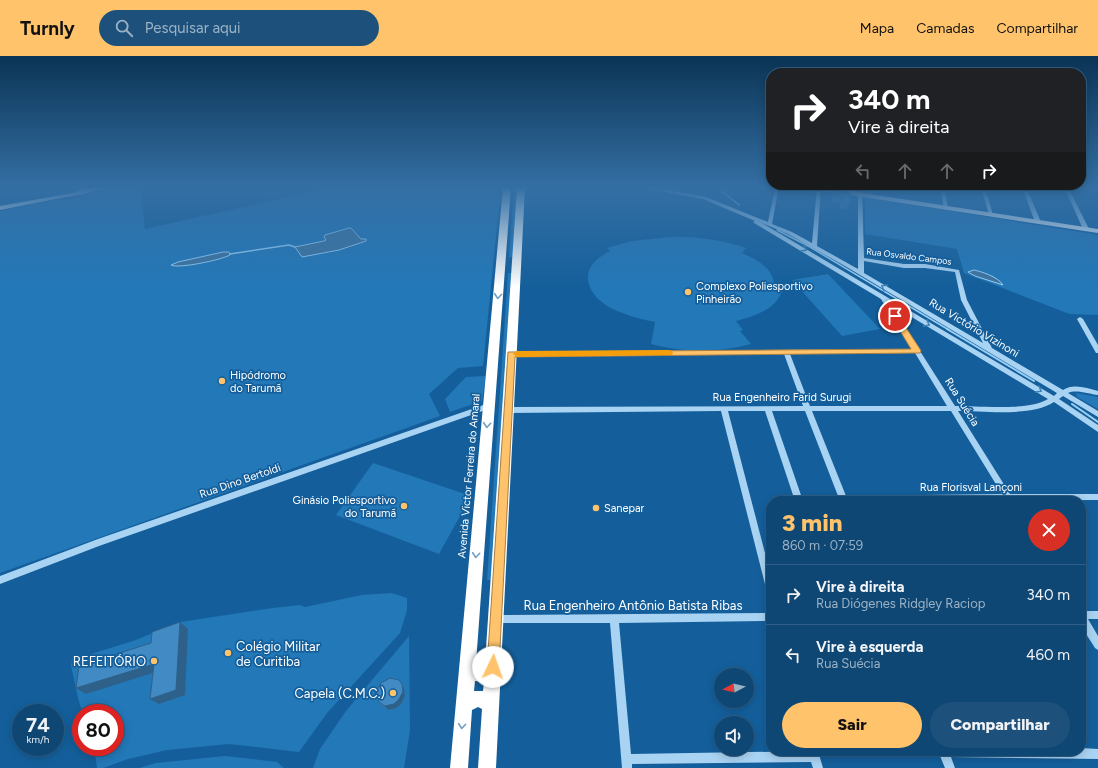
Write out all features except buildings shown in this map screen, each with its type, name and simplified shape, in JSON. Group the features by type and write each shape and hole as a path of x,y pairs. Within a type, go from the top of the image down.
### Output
{"highway":[{"name":"Avenida Victor Ferreira do Amaral","path":"459,768 504,220"},
{"path":"487,768 519,220"},
{"path":"500,266 509,268 516,265"},
{"path":"467,665 472,671 479,674 487,672 493,667"},
{"path":"464,707 469,701 477,698 485,700 491,707"}],"main road":[{"path":"1026,220 1098,231"}],"street":[{"path":"753,220 770,227 771,220"},
{"path":"814,246 816,220"},
{"path":"860,220 861,273"},
{"path":"1082,220 1086,229"},
{"name":"Rua Victório Vizinoni","path":"770,227 814,246 1098,414"},
{"name":"Rua Victório Vizinoni","path":"770,227 882,297 1054,399 1098,429"},
{"path":"847,265 857,262 860,258"},
{"name":"Rua Osvaldo Campos","path":"860,258 904,266 925,266 956,271 964,300 981,332"},
{"name":"Rua Suécia","path":"882,297 1007,496"},
{"path":"895,316 896,312 904,310"},
{"path":"1080,319 1098,351"},
{"path":"968,336 976,335 981,332 989,349"},
{"path":"511,354 917,351"},
{"path":"786,352 842,496"},
{"path":"1063,392 1074,389 1098,393"},
{"name":"Rua Engenheiro Farid Surugi","path":"508,410 724,408 1030,409 1044,405 1063,392"},
{"name":"Rua Dino Bertoldi","path":"0,580 106,540 489,406"},
{"path":"724,408 766,573"},
{"path":"768,408 797,496"},
{"name":"Rua Florisval Lançoni","path":"1086,497 1098,497"},
{"path":"1086,616 1098,615"},
{"name":"Rua Engenheiro Antônio Batista Ribas","path":"496,619 766,617"},
{"path":"614,618 627,764 777,756"},
{"path":"1086,625 1098,645"},
{"path":"1086,754 1098,754"},
{"path":"815,756 818,768"},
{"path":"946,756 950,768"}],"shaded area":[{"name":"Hipódromo do Tarumã","path":"0,220 144,220 145,229 184,220 498,220 483,366 458,368 429,394 440,416 0,573"},
{"path":"512,220 517,220 515,257 509,257"},
{"path":"865,220 1007,220 1098,235 1098,315 1070,314 964,273 957,249 865,234"},
{"path":"351,228 361,239 366,239 366,241 339,250 302,257 295,247 324,241 326,240 324,237 325,235"},
{"name":"Complexo Poliesportivo Pinheirão","path":"670,237 708,239 746,248 742,253 764,265 771,274 774,286 783,288 776,302 771,307 758,314 736,321 743,330 740,331 751,344 726,349 701,351 676,349 651,344 655,322 614,310 596,297 591,289 588,274 594,262 610,251 607,248 632,241"},
{"path":"229,252 230,255 200,263 182,266 171,265 178,262"},
{"path":"974,270 994,277 1003,285 975,276 968,272"},
{"path":"508,273 512,273 492,580 487,580"},
{"path":"828,274 880,329 842,336 792,280"},
{"path":"486,376 482,401 450,412 445,399 466,377"},
{"path":"1076,393 1098,397 1098,409 1077,397"},
{"name":"Ginásio Poliesportivo do Tarumã","path":"373,463 471,496 439,554 336,515"},
{"path":"392,593 407,598 407,610 400,633 327,713 299,752 229,744 167,750 128,759 103,768 97,768 95,756 124,756 124,704 80,704 71,666 72,660 136,640 180,622 273,608 300,605 305,607 362,595"},
{"path":"409,636 410,730 404,768 313,768 320,749 346,711"},
{"path":"225,756 277,762 284,768 139,768 156,763"}],"waterway":[{"path":"777,230 810,247 949,330"},
{"path":"230,254 289,245 295,247"},
{"path":"947,329 1034,381"},
{"path":"1072,404 1098,422"}],"slow traffic":[{"path":"517,354 669,353"}],"place":[{"name":"Complexo Poliesportivo Pinheirão","path":"688,292"},
{"name":"Hipódromo do Tarumã","path":"222,381"},
{"name":"Ginásio Poliesportivo do Tarumã","path":"404,506"},
{"name":"Sanepar","path":"596,508"},
{"name":"Colégio Militar de Curitiba","path":"228,653"},
{"name":"REFEITÓRIO","path":"154,661"},
{"name":"Capela (C.M.C.)","path":"393,693"}],"route":[{"path":"493,667 511,354 917,351 895,316"}]}
